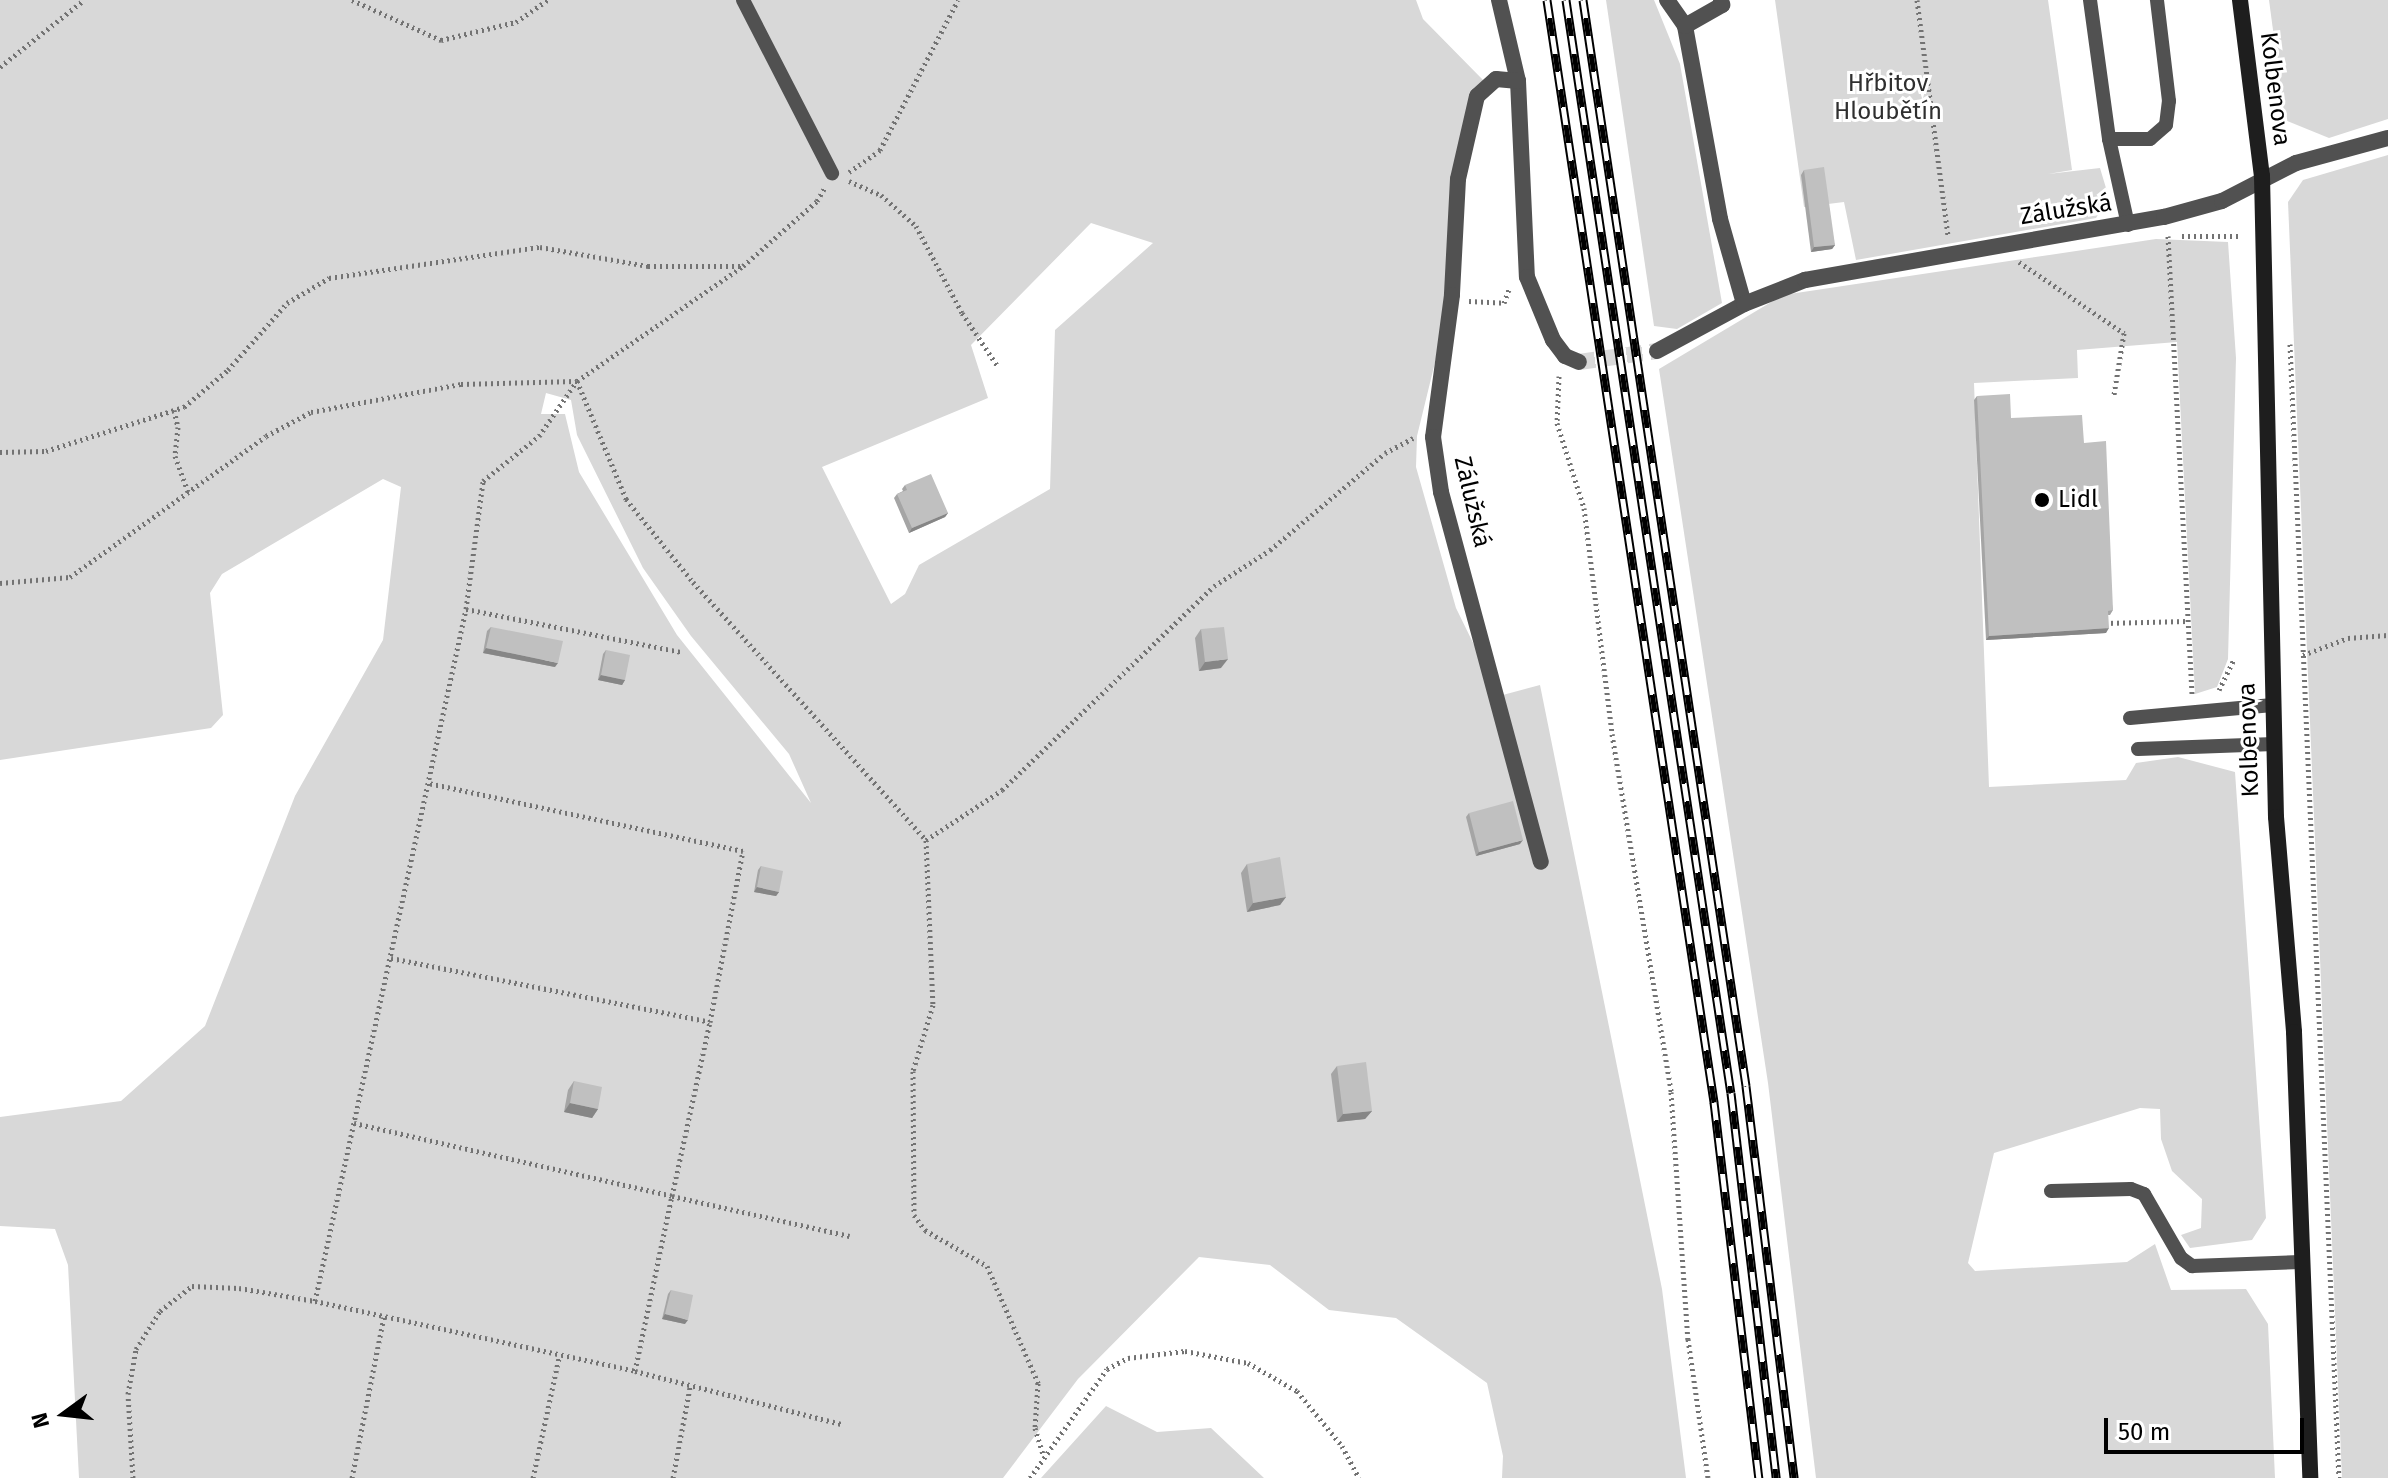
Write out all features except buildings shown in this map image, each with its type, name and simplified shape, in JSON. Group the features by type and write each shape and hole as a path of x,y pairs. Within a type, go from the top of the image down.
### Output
{"main road":[{"name":"Kolbenova","path":"2240,0 2262,176 2272,705 2280,889 2294,1032 2310,1478"}],"street":[{"path":"1499,0 1518,81 1526,247 1534,304 1572,359"},
{"path":"1667,0 1685,26 1720,219 1744,304"},
{"path":"1685,26 1722,5 1721,0"},
{"name":"Zálužská","path":"1518,81 1496,79 1477,96 1458,179 1452,295 1433,437 1441,492 1541,862"},
{"name":"Zálužská","path":"1657,351 1744,304 1805,280 2128,225 2222,201 2262,176 2388,138"}],"lane":[{"path":"743,0 837,176"},
{"path":"2090,0 2109,139 2128,225"},
{"path":"2109,139 2150,139 2166,125 2169,101 2157,0"},
{"path":"2130,718 2272,705"},
{"path":"2138,749 2274,744"},
{"path":"2051,1191 2131,1189 2144,1194 2181,1258 2192,1266 2300,1262"}],"path":[{"path":"0,67 84,0"},
{"path":"352,0 441,40 516,22 548,0"},
{"path":"315,1301 466,609 483,481 539,436 577,381 743,266 817,201 837,176 880,150 958,0"},
{"path":"1917,0 1951,254"},
{"path":"837,176 881,195 916,226 997,365"},
{"path":"2168,236 2192,698 2216,692 2234,659"},
{"path":"2220,236 2238,236"},
{"path":"1997,245 2124,333 2114,395"},
{"path":"0,452 46,451 174,410 228,370 287,303 329,278 540,247 648,266 743,266"},
{"path":"1452,295 1475,303 1504,303 1526,247"},
{"path":"2290,341 2339,1478"},
{"path":"1572,359 1557,423 1584,508 1612,734 1671,1092 1687,1325 1708,1478"},
{"path":"0,583 70,577 266,436 311,412 461,384 577,381"},
{"path":"577,381 626,499 693,582 926,840 933,1005 913,1071 914,1215 925,1230 987,1266 1038,1383 1035,1428 1044,1457"},
{"path":"174,410 178,427 175,456 188,492"},
{"path":"926,840 1002,790 1214,586 1270,550 1385,453 1417,436 1433,437"},
{"path":"466,609 682,652"},
{"path":"2105,623 2187,621"},
{"path":"2303,655 2348,638 2388,635"},
{"path":"428,783 743,851 710,1022 635,1371"},
{"path":"391,958 710,1022"},
{"path":"354,1123 850,1236"},
{"path":"133,1478 128,1394 136,1349 160,1311 192,1286 239,1288 315,1301 559,1358 635,1371 841,1424"},
{"path":"352,1478 384,1317"},
{"path":"1030,1478 1107,1369 1128,1358 1185,1351 1248,1363 1297,1391 1342,1446 1359,1478"},
{"path":"533,1478 559,1358"},
{"path":"673,1478 690,1387"}],"green space":[{"path":"0,0 1416,0 1423,19 1484,81 1472,118 1451,297 1417,436 1416,467 1456,608 1499,696 1540,685 1662,1289 1686,1478 1502,1478 1503,1456 1487,1383 1396,1318 1329,1310 1270,1265 1199,1257 1078,1379 1003,1478 79,1478 68,1265 55,1229 0,1226 0,1117 121,1101 205,1026 295,796 383,640 401,487 383,479 222,574 210,593 223,715 211,728 0,760","holes":["1091,223 1153,243 1055,330 1050,489 919,565 905,594 891,604 822,467 988,398 971,345","546,393 571,400 577,435 643,568 691,636 789,754 811,803 677,635 579,472 565,414 541,414"]},
{"path":"1606,0 1654,0 1680,64 1722,303 1677,329 1654,326"},
{"name":"Hřbitov Hloubětín","path":"1775,0 2048,0 2072,170 2048,174 2100,168 2109,198 2096,218 1856,260 1844,202 1804,207"},
{"path":"2269,0 2388,0 2388,119 2329,138 2285,120"},
{"path":"2388,155 2388,1478 2342,1478 2288,202 2303,180"},
{"path":"2156,239 2228,242 2236,358 2228,659 2217,687 2195,694 2177,342 2077,350 2078,378 1974,383 1989,787 2126,780 2136,763 2178,757 2235,772 2266,1218 2252,1240 2190,1248 2181,1235 2201,1228 2202,1199 2172,1171 2161,1139 2160,1109 2140,1108 1994,1153 1968,1263 1975,1271 2127,1262 2155,1244 2171,1290 2246,1289 2268,1324 2275,1478 1816,1478 1768,1083 1659,369 1783,295"},
{"path":"1106,1406 1157,1432 1211,1428 1264,1478 1041,1478"}],"tunnel":[{"path":"1579,362 1657,351"}],"railway":[{"path":"1547,0 1714,1102 1759,1478"},
{"path":"1566,0 1731,1093 1776,1478"},
{"path":"1583,0 1746,1086 1794,1478"}],"place":[{"name":"Lidl","path":"2042,500"}]}
